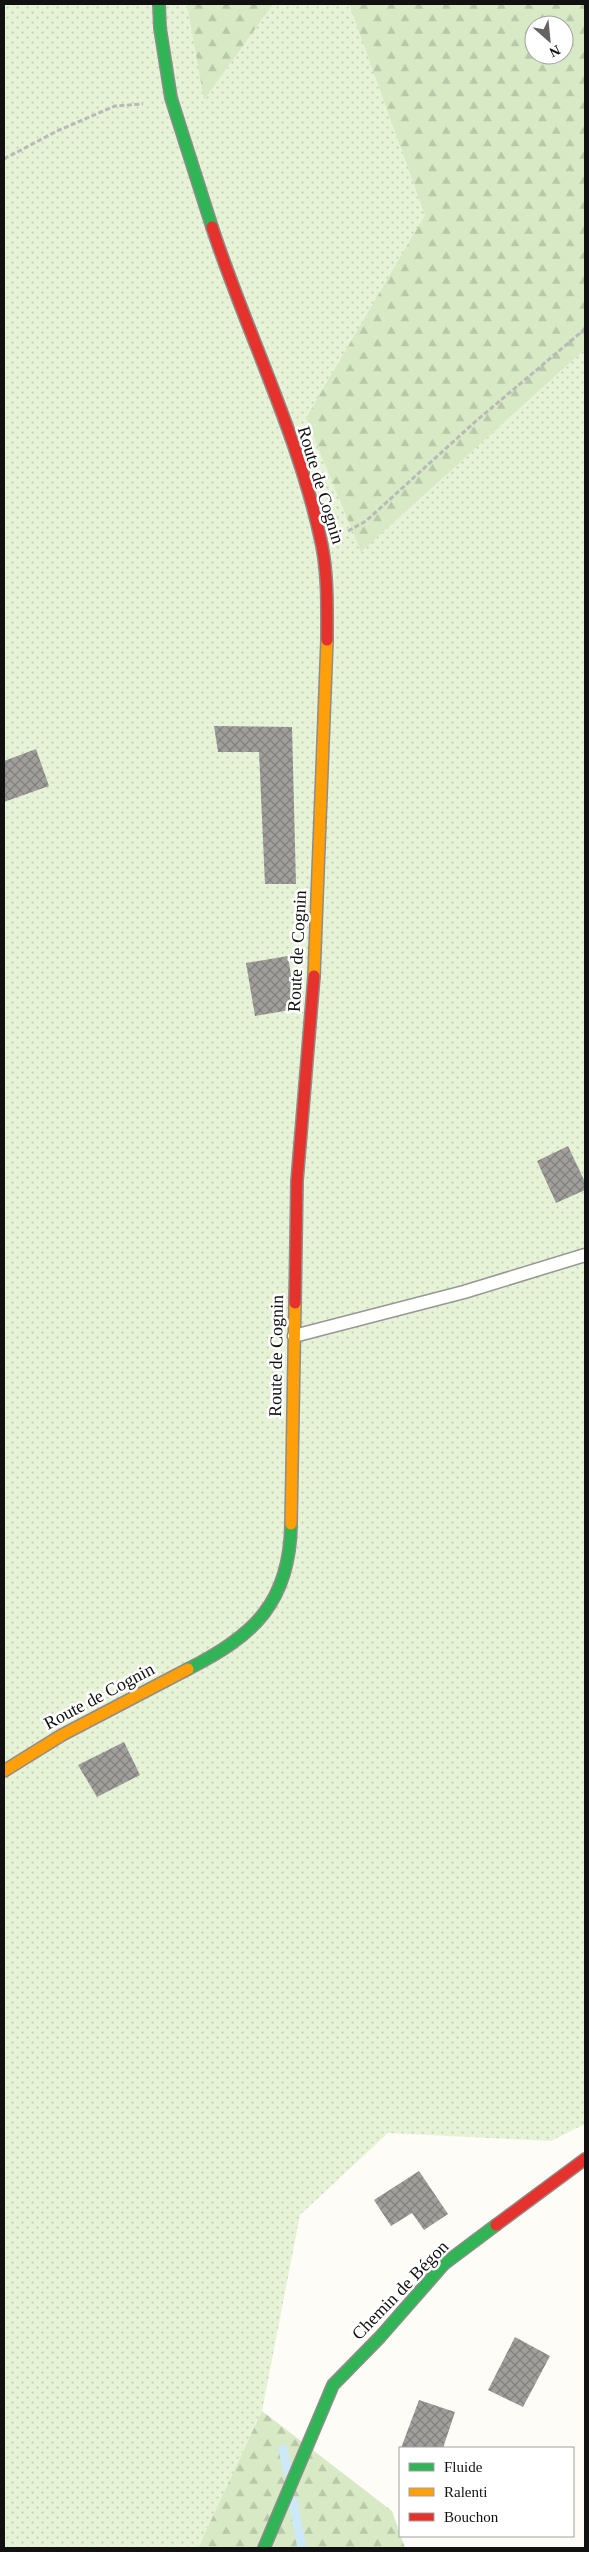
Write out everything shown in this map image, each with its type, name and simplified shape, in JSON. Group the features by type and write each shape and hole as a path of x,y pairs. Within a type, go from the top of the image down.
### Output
{"main road":[{"name":"Route de Cognin","path":"4,1771 24,1757 110,1709 211,1657 253,1628 278,1593 291,1550 296,1181 313,990 327,641 327,590 322,546 301,469 220,251 171,98 160,28 159,4"},
{"name":"Chemin de Bégon","path":"264,2548 333,2385 380,2337 444,2264 585,2160"}],"lane":[{"path":"294,1336 464,1292 585,1255"}],"path":[{"path":"4,159 57,131 115,106 152,103 171,98"},
{"path":"322,546 366,521 476,421 585,328"}],"green space":[{"path":"4,4 585,4 585,2124 551,2141 388,2133 300,2215 262,2411 198,2548 4,2548"},
{"path":"187,4 273,4 204,100"},
{"path":"349,4 585,4 585,349 361,552 306,418 425,215"},
{"path":"262,2411 392,2511 399,2531 399,2537 401,2537 405,2548 198,2548"}],"building":[{"path":"214,726 292,727 296,884 265,884 259,752 218,752"},
{"path":"36,749 49,786 4,802 4,761"},
{"path":"288,956 296,1009 255,1016 246,963"},
{"path":"568,1146 585,1182 585,1190 556,1203 537,1161"},
{"path":"124,1742 140,1775 97,1797 78,1765"},
{"path":"419,2171 448,2214 424,2230 412,2213 391,2226 374,2200"},
{"path":"515,2337 550,2356 523,2407 488,2390"},
{"path":"419,2400 455,2412 443,2447 401,2447"}],"waterway":[{"path":"283,2449 288,2473"},
{"path":"293,2501 302,2548"}],"traffic: fast":[{"path":"159,4 160,28 171,98 212,227"},
{"path":"188,1669 232,1643 264,1613 284,1575 289,1551 291,1524"},
{"path":"264,2548 333,2385 380,2337 444,2264 496,2225"}],"traffic: slow":[{"path":"314,976 327,640"},
{"path":"291,1524 295,1303"},
{"path":"4,1771 62,1735 188,1669"}],"traffic: jam":[{"path":"212,227 286,425 312,506 322,546 325,569 327,640"},
{"path":"295,1303 297,1181 314,976"},
{"path":"496,2225 585,2159"}]}
